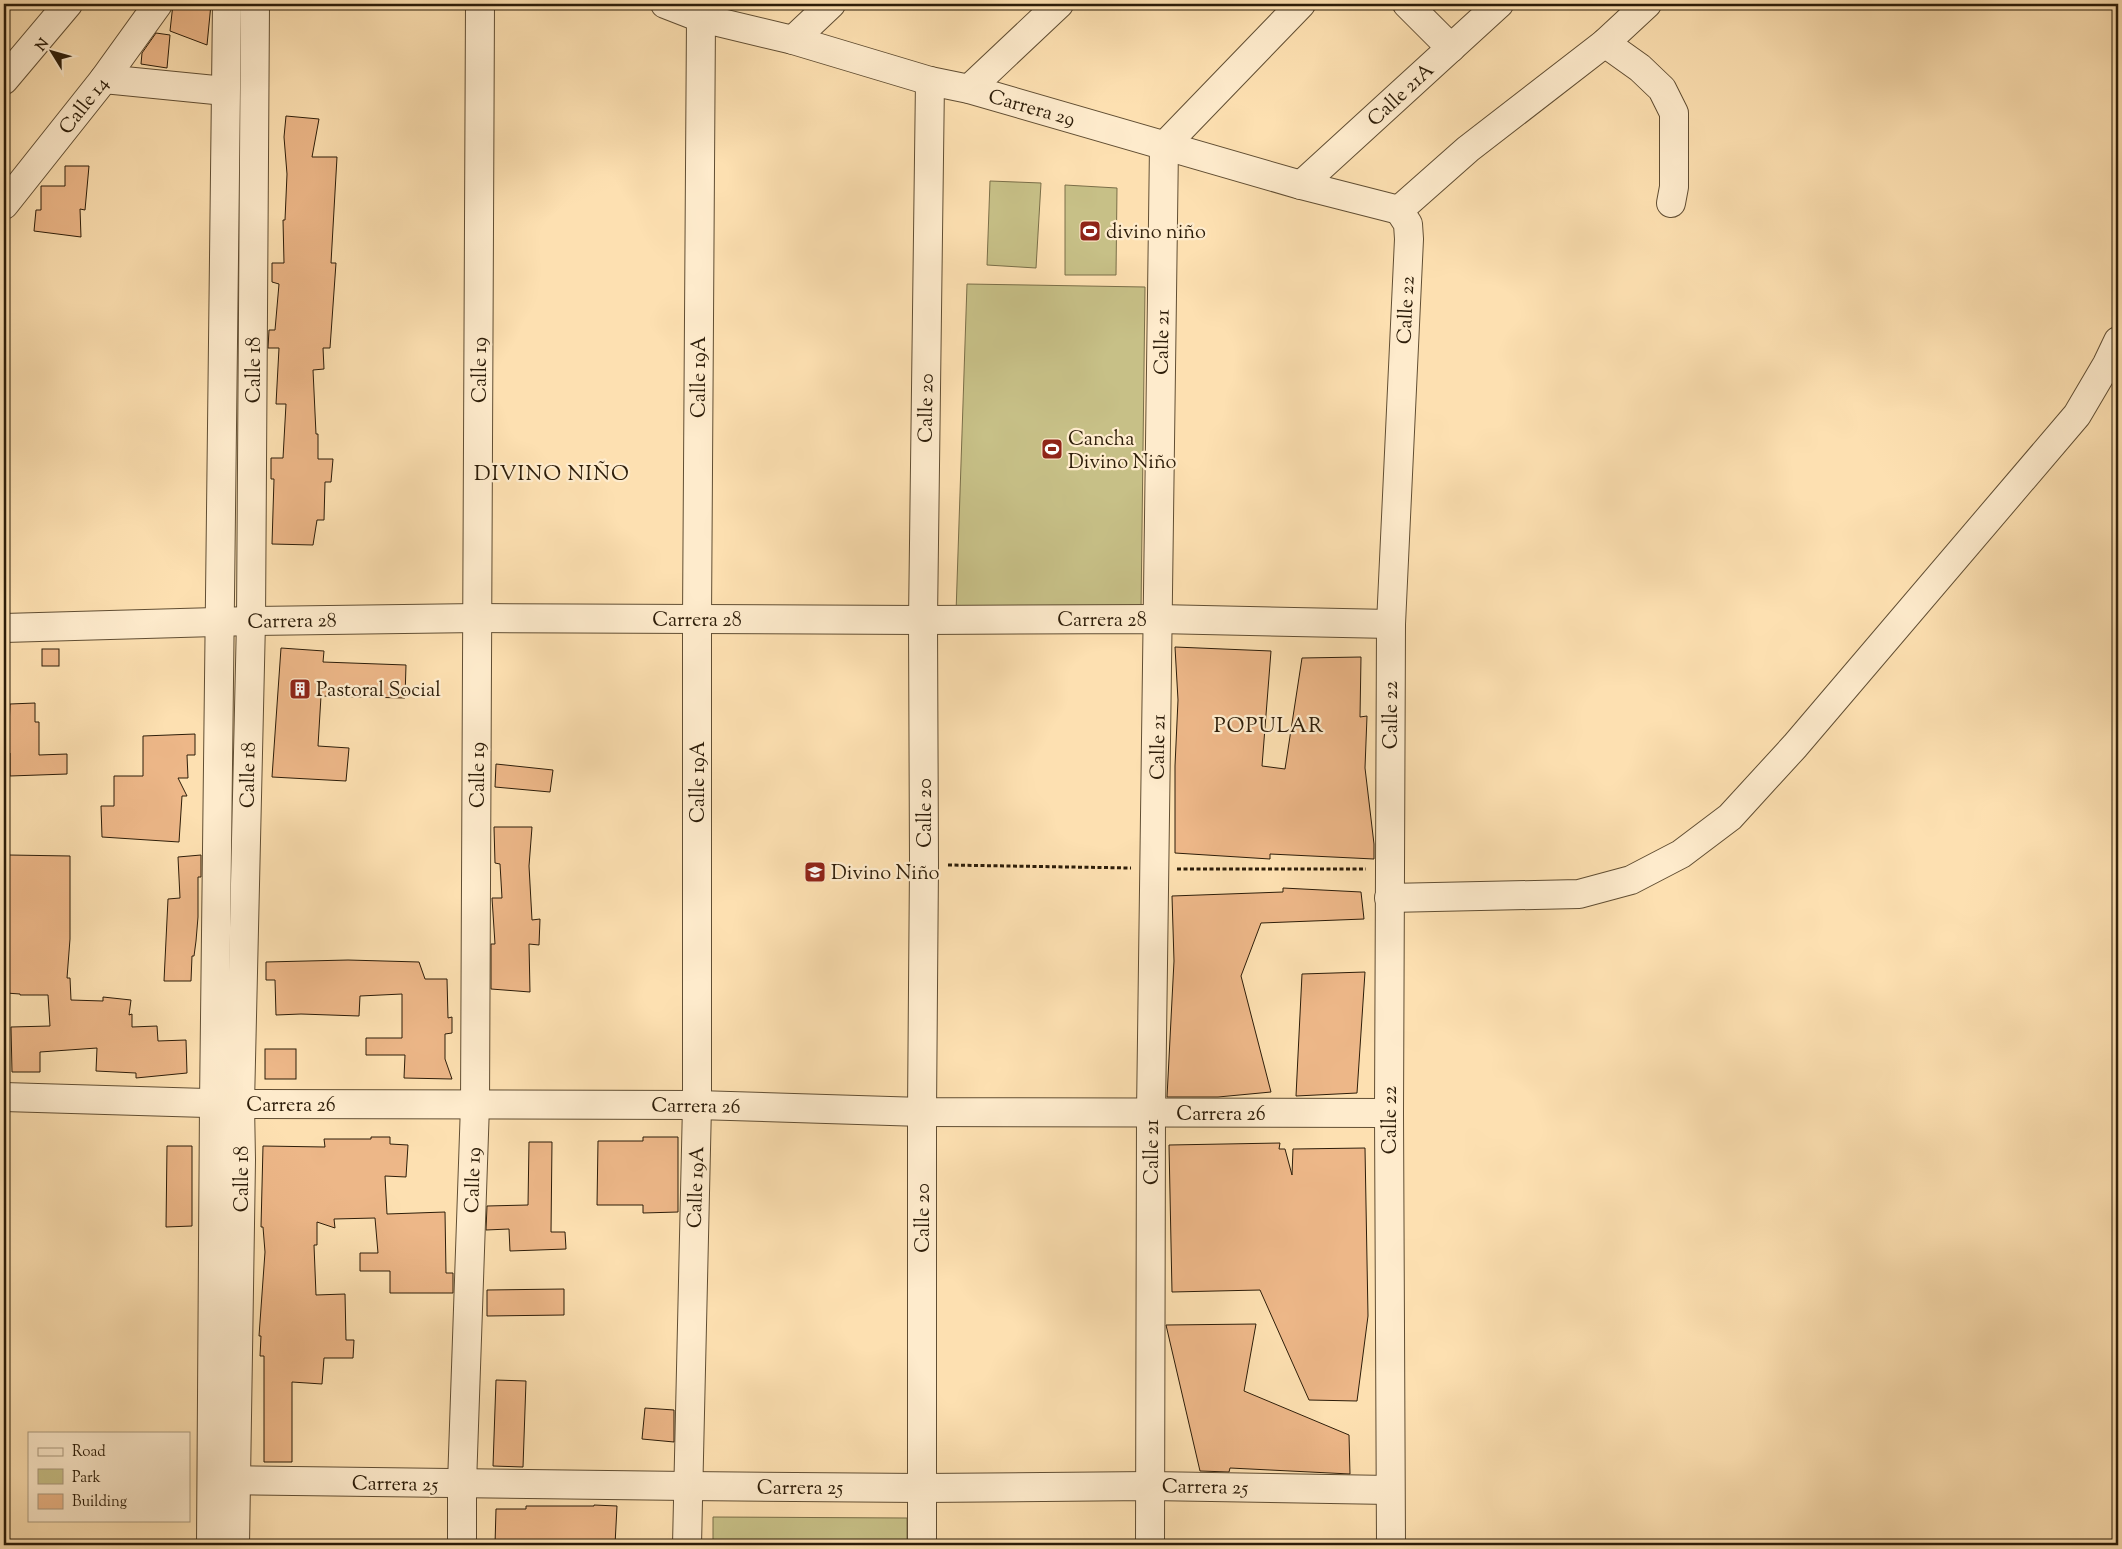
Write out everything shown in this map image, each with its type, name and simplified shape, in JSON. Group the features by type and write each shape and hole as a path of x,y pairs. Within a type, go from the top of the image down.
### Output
{"street":[{"path":"4,80 68,4"},
{"name":"Calle 14","path":"4,204 104,79 158,4"},
{"name":"Calle 18","path":"210,1545 223,1480 227,1103 220,622 224,91 227,4"},
{"name":"Calle 18","path":"227,1103 251,621 256,4"},
{"name":"Calle 19","path":"462,1545 462,1484 475,1105 480,4"},
{"name":"Carrera 29","path":"665,4 701,18 793,40 930,82 969,89 1301,185 1399,210"},
{"path":"793,40 831,4"},
{"path":"969,89 1060,4"},
{"path":"1164,146 1301,4"},
{"path":"1407,4 1451,48"},
{"name":"Calle 21A","path":"1301,185 1499,4"},
{"path":"1399,210 1468,149 1605,43 1647,4"},
{"name":"Calle 19A","path":"687,1545 697,1105 697,618 701,18"},
{"path":"1605,43 1640,68 1662,90 1674,113 1674,187 1671,203"},
{"path":"104,79 224,91"},
{"name":"Calle 20","path":"922,1545 923,620 930,82"},
{"name":"Calle 21","path":"1150,1545 1151,1113 1164,146"},
{"name":"Calle 22","path":"1391,1545 1389,1113 1390,624 1409,239 1408,224 1399,210"},
{"path":"1389,898 1580,894 1631,880 1681,854 1724,822 1795,746 2077,415 2107,364 2118,341"},
{"name":"Carrera 28","path":"4,628 251,621 478,618 1158,619 1390,624"},
{"name":"Carrera 26","path":"4,1097 227,1103 697,1105 922,1112 1389,1113"},
{"name":"Calle 18","path":"223,1480 235,1545"},
{"name":"Carrera 25","path":"223,1480 687,1486 922,1488 1150,1486 1390,1490"}],"green space":[{"path":"990,181 1041,183 1036,268 987,265"},
{"name":"divino niño","path":"1065,185 1117,188 1116,275 1065,275"},
{"name":"Cancha Divino Niño","path":"967,284 1145,287 1141,611 956,613"},
{"path":"713,1517 907,1518 907,1545 713,1545"}],"building":[{"path":"173,4 211,4 207,45 170,31"},
{"path":"156,33 170,35 167,68 141,64 142,53"},
{"path":"286,116 319,119 312,157 337,157 331,263 336,263 330,348 323,348 324,369 313,370 318,459 333,459 331,482 325,482 324,520 317,520 313,545 272,544 274,479 271,479 271,458 283,458 286,404 276,404 279,348 268,348 269,330 275,330 279,284 272,282 272,263 284,263 283,220 285,220 287,174 284,137"},
{"path":"65,166 89,166 85,210 80,209 81,237 34,231 36,210 41,210 41,186 65,186"},
{"path":"1175,647 1271,651 1262,766 1285,769 1302,658 1361,657 1360,717 1367,716 1365,768 1374,859 1270,854 1270,859 1175,853 1175,766 1178,700"},
{"name":"Pastoral Social","path":"281,648 324,651 323,662 406,665 405,698 321,696 318,746 349,748 346,781 272,777"},
{"path":"42,649 59,649 59,666 42,666"},
{"path":"35,703 35,722 39,722 39,755 67,754 67,774 10,776 10,753 8,753 10,704"},
{"path":"195,734 195,755 187,755 188,778 178,778 187,796 182,796 179,842 102,837 101,806 114,806 114,776 143,776 143,736"},
{"path":"496,764 553,770 550,792 495,787"},
{"path":"494,827 532,827 529,866 532,920 540,919 539,945 529,944 530,992 491,989 491,944 495,944 492,898 502,898 500,864 495,863"},
{"path":"9,855 70,856 70,939 67,978 70,978 71,1000 103,1001 103,997 131,1000 129,1015 132,1014 132,1027 157,1026 158,1041 186,1040 187,1073 136,1078 136,1073 96,1071 97,1048 40,1052 40,1072 12,1072 11,1027 50,1026 48,995 6,993 9,941"},
{"path":"201,855 201,877 198,877 198,917 194,956 192,956 191,981 164,981 168,899 180,898 178,857"},
{"path":"1283,888 1361,892 1364,919 1261,923 1241,976 1271,1092 1218,1097 1167,1097 1174,961 1172,896 1283,892"},
{"path":"348,960 419,962 425,979 447,979 448,1018 452,1017 452,1033 445,1034 445,1059 452,1079 404,1078 405,1055 366,1055 366,1038 402,1038 402,994 360,996 359,1016 276,1015 275,980 266,980 266,962"},
{"path":"1365,972 1357,1093 1296,1096 1302,974"},
{"path":"265,1049 296,1049 296,1079 265,1079"},
{"path":"371,1137 390,1137 390,1144 408,1145 406,1177 385,1176 387,1214 445,1212 446,1273 453,1273 453,1293 390,1293 390,1271 360,1271 360,1253 378,1253 375,1218 334,1219 335,1228 317,1222 317,1245 314,1245 316,1295 345,1294 346,1340 354,1340 353,1358 324,1358 322,1384 292,1382 292,1462 264,1462 264,1356 260,1356 261,1336 259,1336 265,1252 263,1227 261,1227 263,1146 325,1147 324,1139 371,1139"},
{"path":"643,1137 678,1137 678,1212 643,1213 643,1205 597,1205 598,1141 643,1141"},
{"path":"529,1142 552,1142 551,1232 565,1232 566,1249 510,1251 509,1229 486,1230 487,1206 528,1205"},
{"path":"1280,1143 1279,1149 1285,1149 1292,1175 1293,1149 1365,1148 1368,1316 1357,1401 1309,1400 1260,1290 1172,1292 1169,1145"},
{"path":"167,1146 192,1146 192,1226 166,1227"},
{"path":"564,1289 564,1315 487,1316 487,1290"},
{"path":"1256,1324 1244,1391 1349,1435 1350,1474 1230,1468 1229,1472 1200,1471 1166,1325"},
{"path":"496,1380 526,1381 523,1467 493,1466"},
{"path":"645,1408 674,1410 674,1442 642,1439"},
{"path":"526,1506 617,1506 615,1545 495,1545 496,1509 526,1509"}],"place":[{"name":"divino niño","path":"1090,231"},
{"name":"Cancha Divino Niño","path":"1052,449"},
{"name":"Pastoral Social","path":"300,689"},
{"name":"Divino Niño","path":"815,872"}],"district":[{"name":"DIVINO NIÑO","path":"552,473"},
{"name":"POPULAR","path":"1269,725"}]}
